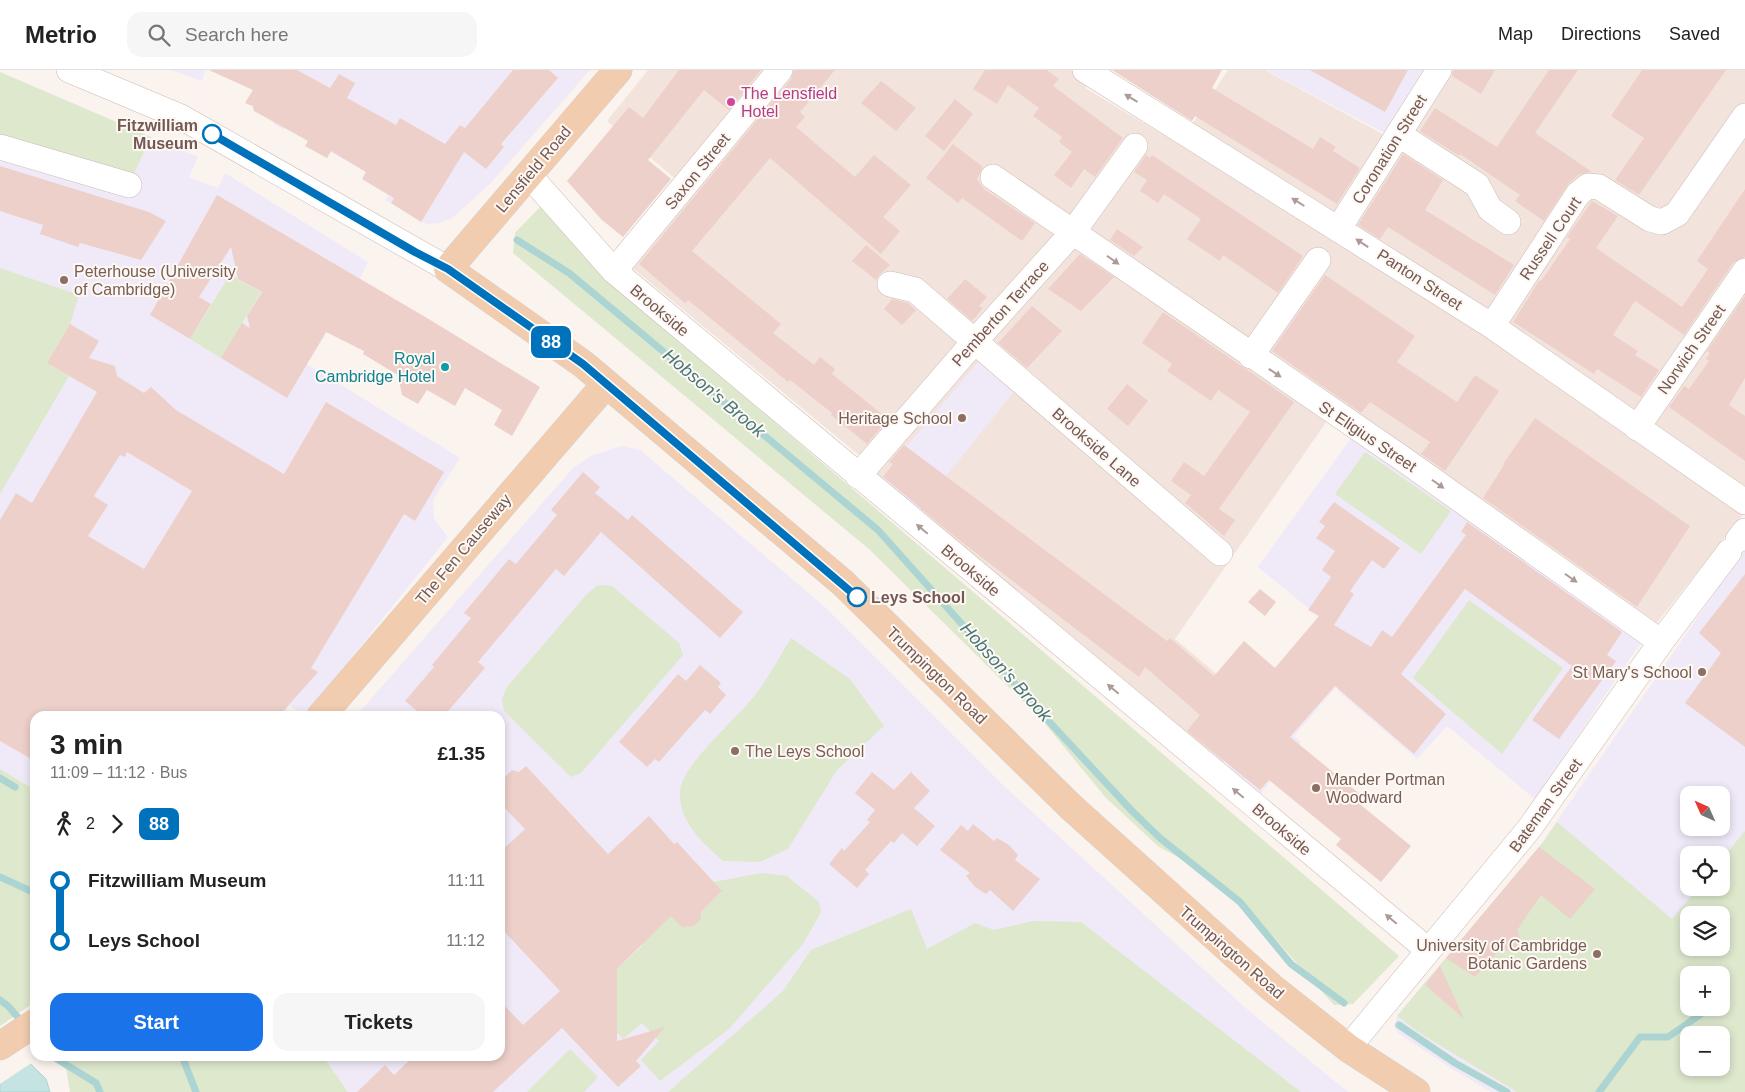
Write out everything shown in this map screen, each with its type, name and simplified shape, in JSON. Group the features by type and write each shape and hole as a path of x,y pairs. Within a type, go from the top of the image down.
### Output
{"main road":[{"name":"Lensfield Road","path":"448,269 618,70"},
{"name":"Trumpington Road","path":"448,269 583,364 843,583 1071,807 1271,987 1348,1048 1416,1092"},
{"name":"The Fen Causeway","path":"325,711 606,384"},
{"path":"0,1046 30,1026"}],"street":[{"path":"69,70 181,117 448,269"},
{"name":"Saxon Street","path":"614,271 780,70"},
{"name":"Coronation Street","path":"1339,228 1439,70"},
{"name":"Panton Street","path":"1100,74 1492,326 1745,502"},
{"name":"Russell Court","path":"1492,326 1578,194 1588,186 1599,186 1650,220 1662,222 1677,214 1745,116"},
{"path":"1398,134 1477,185 1490,209 1508,222"},
{"path":"0,146 128,185"},
{"name":"Pemberton Terrace","path":"858,476 974,341 1073,232 1135,146"},
{"name":"Brookside","path":"528,174 614,271 1428,950"},
{"name":"St Eligius Street","path":"993,178 1411,465 1661,642"},
{"path":"1251,356 1318,260"},
{"name":"Norwich Street","path":"1637,428 1745,271"},
{"name":"Brookside Lane","path":"890,284 915,290 1220,553"},
{"name":"Bateman Street","path":"1348,1048 1529,829 1661,642 1738,541"}],"shaded area":[{"path":"171,70 205,70 202,81"},
{"path":"209,70 590,70 490,184 452,218 439,223 427,224 385,200 388,195 362,179 366,172 331,152 327,158 305,146 320,121 283,129 274,124 274,120 254,111 252,106 245,103 255,86 245,80 242,85"},
{"path":"648,70 1094,70 1085,88 1182,146 1193,123 1228,70 1265,70 1399,143 1450,70 1745,70 1745,512 1652,629 1336,408 1175,639 1242,695 1254,726 1220,766 871,480 860,456 623,260 684,186 607,121"},
{"path":"1266,70 1425,70 1386,134"},
{"path":"0,72 198,157 189,177 218,188 225,173 368,262 360,279 307,364 460,458 433,500 434,518 448,537 306,711 297,711 289,705 286,711 30,711 30,787 0,769"},
{"name":"Heritage School","path":"980,360 1016,389 919,510 881,481 906,447"},
{"path":"1351,438 1642,641 1535,799 1447,726 1417,759 1337,690 1353,671 1348,673 1294,736 1301,742 1258,797 1224,770 1258,728 1246,702 1319,617 1258,567"},
{"name":"The Leys School","path":"621,446 640,450 825,607 1005,787 1248,1010 1348,1092 348,1092 326,1061 505,1061 505,711 360,711 573,468 591,456"},
{"name":"University of Cambridge Botanic Gardens","path":"1745,549 1745,1092 1491,1092 1398,1033 1394,1027 1397,1016 1539,847"}],"green space":[{"path":"0,72 151,137 132,178 0,135"},
{"path":"540,207 606,278 1399,956 1353,1004 1334,1005 1235,894 1199,868 1159,847 1106,798 1042,720 870,550 513,253 515,233"},
{"path":"0,268 79,295 70,324 47,363 69,376 0,494"},
{"path":"231,273 239,280 261,292 221,358 190,339"},
{"path":"1365,452 1451,511 1421,554 1335,494"},
{"path":"598,585 612,586 679,643 683,655 581,773 571,777 504,711 502,699 507,687 587,594"},
{"path":"1469,600 1563,668 1502,754 1413,678"},
{"path":"791,638 850,679 884,726 837,770 788,849 760,862 723,861 693,831 683,813 680,792 683,780 702,753 753,698"},
{"path":"0,769 30,787 30,1005 0,1026"},
{"name":"University of Cambridge Botanic Gardens","path":"1557,822 1672,919 1680,909 1680,956 1730,956 1730,906 1683,906 1691,896 1730,896 1730,849 1745,831 1745,1092 1517,1092 1418,1032 1397,1016 1544,841"},
{"path":"762,873 787,876 819,902 821,912 803,944 729,1029 660,1081 641,1060 659,1041 642,1023 623,1039 595,1010 617,1009 617,987 603,988 600,985 643,945 641,943 656,900 682,927 694,926 701,919 701,912 722,891 713,882"},
{"path":"911,909 927,949 975,923 994,930 1033,921 1081,922 1301,1092 668,1092 783,991 811,950"},
{"path":"570,1049 598,1077 584,1092 527,1092"},
{"path":"65,1061 326,1061 348,1092 70,1092"}],"water":[{"path":"0,1034 46,1079 50,1092 0,1092"}],"pier":[{"path":"0,1031 33,1062 0,1084"}],"building":[{"path":"209,70 297,70 330,88 339,74 355,83 347,98 396,125 400,118 445,144 460,125 465,128 513,70 549,70 558,78 501,144 504,147 486,169 464,152 421,222 391,203 394,198 362,179 366,172 331,151 327,158 305,146 308,141 254,111 253,106 245,103 253,90"},
{"path":"679,70 761,70 729,110 704,90 648,160 671,179 623,237 602,220 567,181 629,107 643,118"},
{"path":"794,70 835,70 800,112 805,117 796,127 855,177 874,155 911,185 883,217 900,231 881,254 770,158 692,251 781,324 773,333 814,365 820,357 835,369 832,374 888,419 867,444 831,415 832,413 790,380 788,382 688,300 685,303 639,264 791,79"},
{"path":"985,70 1047,70 1059,79 1053,86 1123,138 1095,177 1084,169 1071,188 1054,175 1072,152 1059,142 1062,137 1033,116 1039,108 1008,85 997,104 973,89"},
{"path":"1112,70 1222,70 1212,88 1313,149 1320,137 1336,147 1333,151 1360,168 1337,204 1195,116 1192,121"},
{"path":"1310,70 1408,70 1385,112"},
{"path":"1453,70 1495,70 1481,94 1452,76"},
{"path":"1549,70 1578,70 1535,133 1592,172 1580,174 1569,183 1544,221 1515,201 1520,195 1460,154 1459,156 1420,131 1435,108 1497,147"},
{"path":"1642,70 1726,70 1639,195 1615,180 1644,138 1611,116"},
{"path":"881,81 916,108 896,131 861,103"},
{"path":"955,99 973,114 944,151 925,136"},
{"path":"953,144 983,167 977,179 984,189 1035,223 1022,241 962,198 958,203 926,178"},
{"path":"1403,154 1443,180 1425,210 1514,265 1495,295 1388,227 1380,239 1358,225"},
{"path":"1146,155 1150,158 1152,155 1303,256 1278,293 1223,255 1220,261 1187,239 1201,219 1164,194 1158,203 1140,191 1147,180 1134,172"},
{"path":"0,166 149,212 166,221 141,260 80,243 78,247 40,234 43,225 0,211"},
{"path":"1745,189 1745,257 1733,263 1684,335 1635,301 1613,335 1638,351 1635,355 1659,370 1641,397 1597,369 1594,374 1513,322 1539,281 1542,280 1570,239 1567,237 1592,201 1618,216 1596,248 1682,307 1708,269 1697,261"},
{"path":"217,195 427,318 540,387 512,436 494,425 502,410 465,388 455,406 427,390 418,404 402,395 398,375 363,354 364,351 326,332 287,398 221,358 242,323 250,328 247,316 262,292 238,279 231,247 199,297 211,304 190,339 150,315"},
{"path":"1117,229 1143,247 1134,256 1110,240"},
{"path":"866,245 890,265 876,280 852,261"},
{"path":"1080,254 1114,277 1081,311 1048,289"},
{"path":"1325,275 1415,336 1397,362 1457,402 1475,375 1499,391 1445,471 1421,454 1430,442 1370,402 1361,413 1272,351"},
{"path":"965,279 987,297 979,306 983,308 972,321 947,299"},
{"path":"1745,296 1745,378 1729,405 1745,416 1745,461 1669,407 1684,386 1689,389 1709,361 1706,359 1710,353 1707,351"},
{"path":"892,299 908,303 916,310 902,325 884,309"},
{"path":"1032,306 1062,331 1027,368 998,343"},
{"path":"1163,312 1294,402 1219,509 1235,520 1224,536 1185,503 1191,495 1171,481 1184,462 1204,476 1250,412 1218,390 1211,401 1167,371 1172,364 1142,343"},
{"path":"70,324 99,341 89,358 115,366 117,376 144,393 151,387 176,410 284,474 326,402 444,472 415,521 404,514 311,668 318,672 283,711 30,711 30,758 0,741 0,520 16,493 32,503 97,392 47,363","holes":["127,452 192,491 144,569 88,536 108,505 94,496 120,455 125,457"]},
{"path":"1127,384 1148,401 1128,426 1107,409"},
{"path":"1535,418 1690,526 1637,607 1483,498 1503,464"},
{"path":"904,445 1167,641 1170,638 1214,676 1244,641 1275,668 1319,616 1308,610 1331,577 1322,570 1335,551 1316,538 1325,526 1319,522 1334,502 1400,548 1384,569 1372,560 1350,591 1354,594 1334,625 1371,647 1382,630 1392,637 1466,535 1461,532 1467,522 1622,632 1607,655 1616,661 1559,739 1532,720 1572,666 1465,589 1401,674 1446,714 1414,754 1335,686 1290,737 1361,795 1356,801 1411,846 1381,882 1336,845 1341,839 1269,780 1260,790 1187,731 1200,715 1145,667 1139,677 955,537 883,477 893,464 889,462"},
{"path":"583,472 600,487 595,493 628,520 632,515 743,612 720,638 601,532 564,576 556,569 478,662 485,668 448,711 417,711 405,701 434,667 432,665 471,618 464,613 509,559 516,564 557,515 551,510"},
{"path":"1745,574 1745,747 1685,703 1721,653 1699,633"},
{"path":"1260,589 1276,602 1265,616 1248,602"},
{"path":"700,665 721,683 718,687 726,695 710,714 705,710 659,762 655,759 647,767 619,742 678,674 686,681"},
{"path":"526,766 608,854 649,816 674,844 677,842 722,891 701,912 701,919 694,926 682,927 671,916 617,969 617,1041 665,1027 636,1061 641,1066 618,1087 562,1028 493,1092 357,1092 385,1065 394,1075 409,1061 505,1061 505,1006 523,1025 560,991 505,932 505,847 525,829 505,808 505,777 512,770 519,772"},
{"path":"872,772 894,790 911,772 930,791 914,808 935,826 917,846 902,833 894,843 891,841 865,870 869,874 857,888 829,864 842,848 844,851 870,822 867,820 875,810 855,793"},
{"path":"973,824 994,841 997,838 1009,845 1018,855 1015,860 1040,879 1013,911 990,890 986,894 975,887 966,876 970,873 940,850 961,825 968,831"},
{"path":"1539,847 1595,889 1570,919 1541,895 1517,930 1520,938 1517,946 1511,951 1500,949 1475,977 1446,958"},
{"path":"1440,966 1464,1019 1425,985"}],"waterway":[{"name":"Hobson's Brook","path":"517,240 569,273 878,530 1043,715 1132,811 1160,838 1240,902 1291,964 1344,1003"},
{"path":"0,778 15,787"},
{"path":"0,877 30,891"},
{"path":"0,1000 23,1023"},
{"path":"1599,1092 1640,1037 1668,1037 1698,1016"},
{"name":"Hobson's Brook","path":"1399,1025 1455,1063 1507,1092"},
{"path":"60,1061 96,1083 100,1092"},
{"path":"184,1061 196,1092"}],"bus line":[{"name":"88","path":"212,134 415,252 448,269 583,364 843,583 857,597"}],"place":[{"name":"The Lensfield Hotel","path":"731,102"},
{"name":"Fitzwilliam Museum","path":"212,134"},
{"name":"Peterhouse (University of Cambridge)","path":"64,280"},
{"name":"Royal Cambridge Hotel","path":"445,367"},
{"name":"Heritage School","path":"962,418"},
{"name":"Leys School","path":"857,597"},
{"name":"St Mary's School","path":"1702,672"},
{"name":"The Leys School","path":"735,751"},
{"name":"Mander Portman Woodward","path":"1316,788"},
{"name":"University of Cambridge Botanic Gardens","path":"1597,954"}]}
